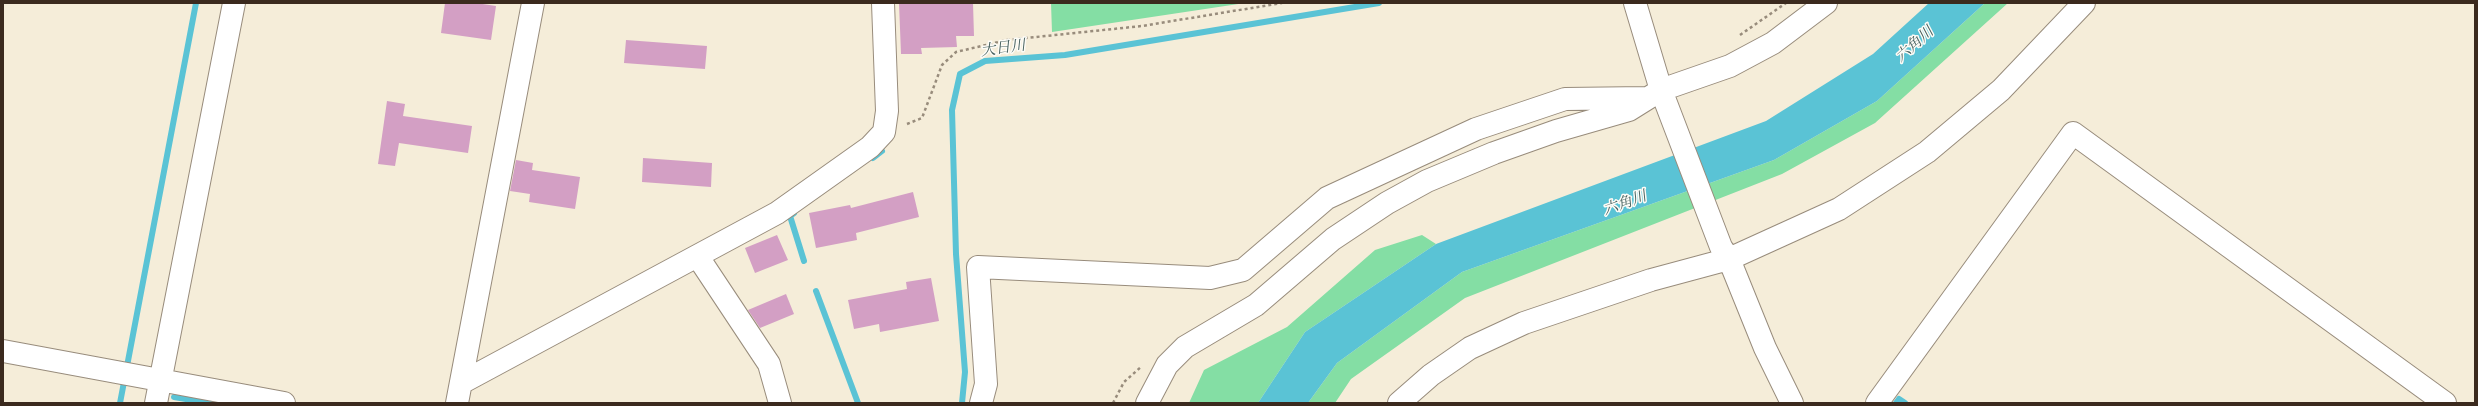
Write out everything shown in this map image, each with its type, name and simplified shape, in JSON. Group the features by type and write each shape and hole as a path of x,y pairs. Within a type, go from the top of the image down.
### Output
{"street":[{"path":"156,403 150,378 234,3"},
{"path":"459,393 533,3"},
{"path":"459,393 777,213 870,148 884,132 887,111 882,3"},
{"path":"1635,3 1658,97 1765,348 1792,403"},
{"path":"1147,403 1167,365 1185,348 1256,305 1333,239 1387,203 1427,181 1488,156 1556,131 1629,110 1730,66 1773,43 1826,3"},
{"path":"1399,403 1432,375 1470,348 1524,323 1651,280 1839,209 1927,152 2001,90 2084,3"},
{"path":"981,403 986,384 978,267 1210,278 1243,270 1327,198 1476,129 1565,99 1658,97"},
{"path":"1877,403 2073,134 2445,403"},
{"path":"698,257 769,364 780,403"},
{"path":"3,351 284,403"}],"path":[{"path":"884,132 922,118 942,65 956,52 1007,40 1142,26 1282,3"}],"green space":[{"path":"1051,3 1245,3 1052,32"},
{"path":"1985,3 2008,3 1875,123 1782,174 1465,298 1351,379 1335,403 1308,403 1337,363 1462,272 1774,160 1877,101"},
{"path":"1422,235 1436,244 1305,332 1258,403 1189,403 1204,370 1287,327 1375,250"}],"water":[{"name":"六角川","path":"1929,3 1985,3 1877,101 1774,160 1462,272 1337,363 1308,403 1258,403 1305,332 1436,244 1766,121 1873,54"}],"building":[{"path":"445,3 476,3 496,6 491,40 441,33"},
{"path":"899,3 973,3 974,36 956,36 957,47 921,48 922,54 901,54"},
{"path":"626,40 707,46 705,69 624,63"},
{"path":"387,101 405,104 403,116 472,126 468,153 399,143 395,166 378,164"},
{"path":"643,158 712,163 711,187 642,182"},
{"path":"516,160 533,163 532,170 580,177 575,209 529,202 530,194 510,191"},
{"path":"913,192 919,217 856,233 857,240 816,248 809,213 850,205 851,208"},
{"path":"777,235 788,260 755,273 745,248"},
{"path":"931,278 939,321 880,332 879,324 854,329 848,300 907,289 906,282"},
{"path":"786,294 794,314 760,328 748,310"}],"waterway":[{"path":"120,403 196,3"},
{"name":"大日川","path":"962,403 965,372 956,254 952,110 960,74 985,61 1065,55 1379,3"},
{"path":"873,158 882,151"},
{"path":"794,213 790,216 804,261"},
{"path":"816,291 858,403"},
{"path":"174,397 210,403"},
{"path":"1896,403 1899,399 1905,403"}]}
